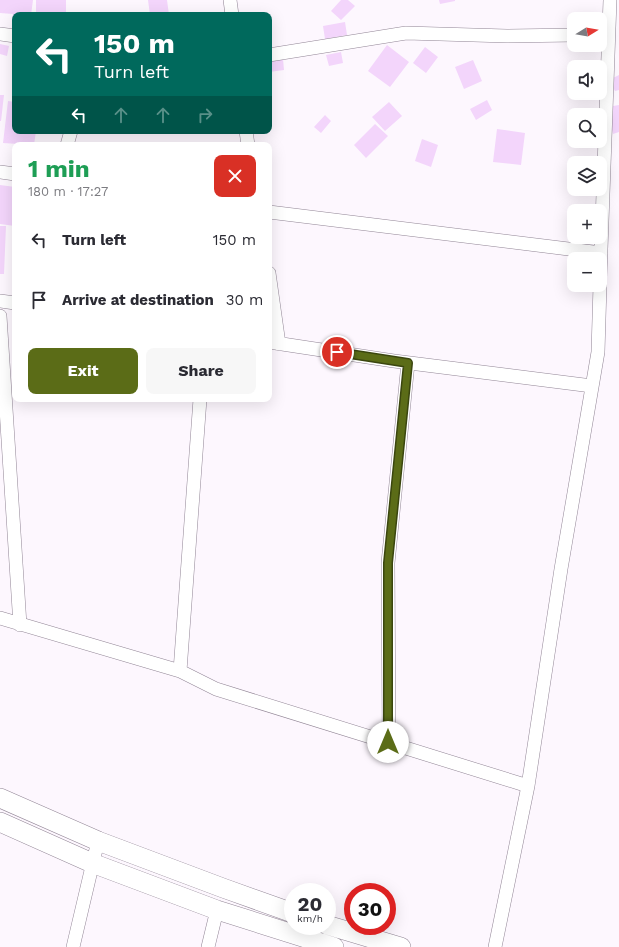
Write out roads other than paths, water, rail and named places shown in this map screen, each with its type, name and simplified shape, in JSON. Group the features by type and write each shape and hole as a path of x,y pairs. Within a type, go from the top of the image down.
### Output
{"main road":[{"path":"0,798 98,841 284,910"},
{"path":"0,822 92,863 217,910 334,947"},
{"path":"336,928 401,947"}],"street":[{"path":"230,0 232,12"},
{"path":"607,17 610,0"},
{"path":"272,55 406,33 507,36 567,35"},
{"path":"0,34 12,36"},
{"path":"601,252 604,52"},
{"path":"0,172 12,174"},
{"path":"272,212 593,252"},
{"path":"495,947 528,786 561,569 598,352 600,292"},
{"path":"0,301 12,303"},
{"path":"272,315 274,343 408,363 592,386"},
{"path":"0,316 20,625"},
{"path":"388,742 388,563 408,363"},
{"path":"180,671 200,402"},
{"path":"0,618 180,671 216,689 528,786"},
{"path":"73,947 98,841"},
{"path":"208,947 217,910"}]}
